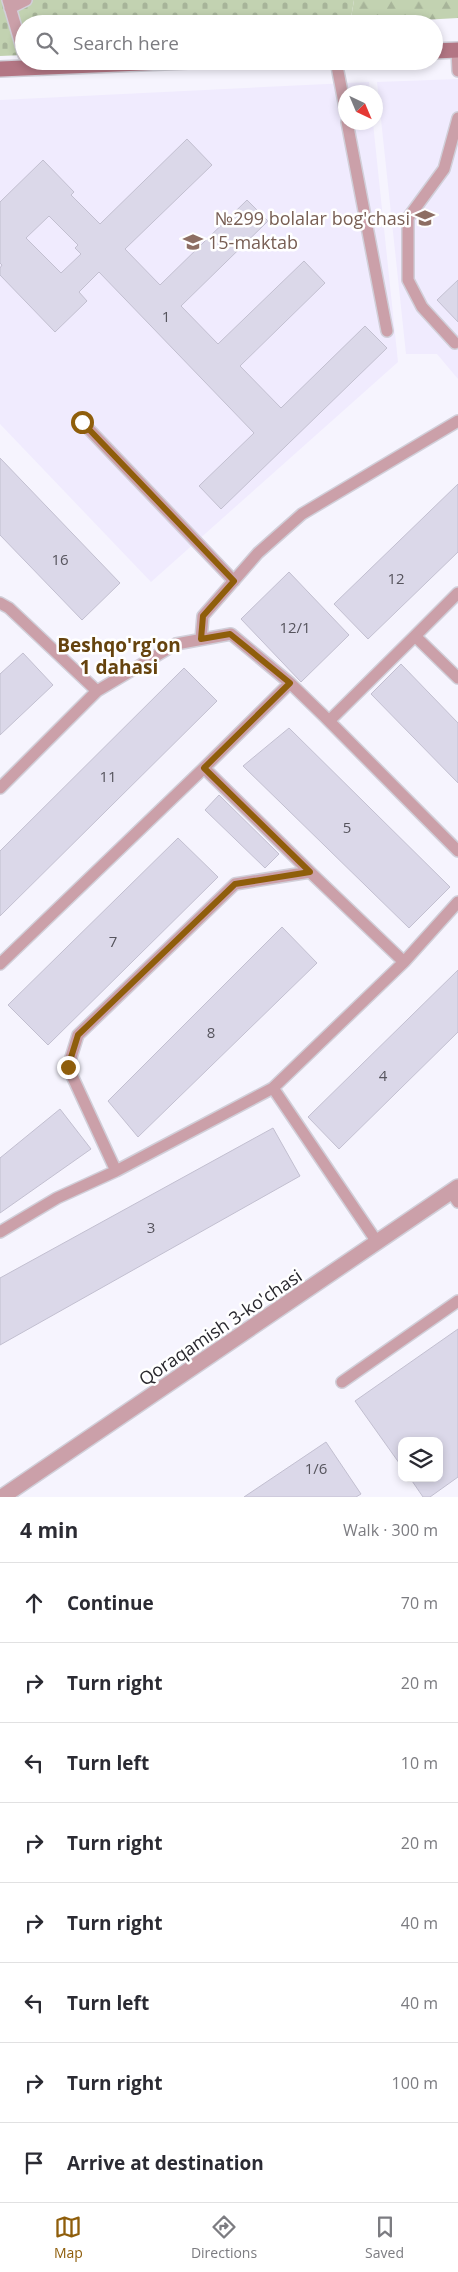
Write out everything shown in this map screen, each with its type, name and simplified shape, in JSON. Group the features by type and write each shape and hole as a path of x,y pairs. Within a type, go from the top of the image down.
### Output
{"main road":[{"path":"443,51 457,50"},
{"path":"0,69 15,64"}],"street":[{"name":"Qoraqamish 3-ko'chasi","path":"2,1497 377,1242 455,1194"}],"lane":[{"path":"15,24 9,4 26,0"},
{"path":"457,50 458,71"},
{"path":"338,70 341,85"},
{"path":"456,343 422,307 408,280 408,218 444,169 458,118"},
{"path":"349,130 387,331"},
{"path":"201,639 203,616 258,553 302,514 458,421"},
{"path":"82,422 234,581"},
{"path":"329,721 458,593"},
{"path":"0,616 4,605 97,691"},
{"path":"0,788 97,691 176,644 230,634 290,683 458,851"},
{"path":"415,636 458,678"},
{"path":"0,964 290,683"},
{"path":"204,768 404,962"},
{"path":"116,1171 68,1067 78,1035 235,884 310,872"},
{"path":"0,1232 57,1198 116,1171 274,1088 404,962 458,902"},
{"path":"274,1088 377,1242"},
{"path":"342,1382 458,1301"}],"shaded area":[{"name":"№299 bolalar bog'chasi","path":"458,79 458,379 437,354 406,354 382,130 383,85 377,85 377,82"},
{"name":"15-maktab","path":"369,82 369,85 338,85 338,130 374,130 398,362 151,582 0,424 0,100"}],"green space":[{"path":"0,0 354,0 352,15 15,15 15,55 0,56"},
{"path":"354,0 458,0 458,18 443,19 443,15 352,15"}],"building":[{"path":"187,139 212,165 125,249 160,285 247,200 268,221 181,306 218,344 304,261 325,283 240,366 281,408 365,326 387,348 221,509 199,486 254,433 99,272 79,292 87,301 55,332 0,275 2,265 0,263 0,202 43,160 74,192 71,195 100,224","holes":["49,216 78,245 75,248 81,254 61,273 26,238"]},
{"path":"458,280 458,322 437,300"},
{"path":"0,458 120,583 82,620 0,535"},
{"path":"458,484 458,552 368,639 334,604"},
{"path":"289,572 349,635 301,682 241,619"},
{"path":"23,653 53,685 0,735 0,674"},
{"path":"401,664 458,723 458,783 371,694"},
{"path":"184,668 217,701 0,916 0,851"},
{"path":"289,728 450,887 409,928 243,766"},
{"path":"219,795 279,854 265,868 205,810"},
{"path":"178,838 218,877 48,1045 8,1005"},
{"path":"282,927 317,963 138,1137 108,1101"},
{"path":"458,970 458,1032 339,1149 308,1117"},
{"path":"60,1109 91,1149 0,1213 0,1158"},
{"path":"273,1128 300,1176 0,1345 0,1278"},
{"path":"458,1329 458,1477 430,1497 423,1497 413,1482 443,1482 443,1437 398,1437 398,1461 355,1401"},
{"path":"326,1442 361,1494 356,1497 244,1497"}],"place":[{"name":"№299 bolalar bog'chasi","path":"425,218"},
{"name":"15-maktab","path":"193,242"}],"district":[{"name":"Beshqo'rg'on 1 dahasi","path":"119,656"}],"route":[{"path":"68,1067 78,1035 235,884 310,872 204,768 290,683 230,634 201,639 203,616 234,581 82,422"}]}
